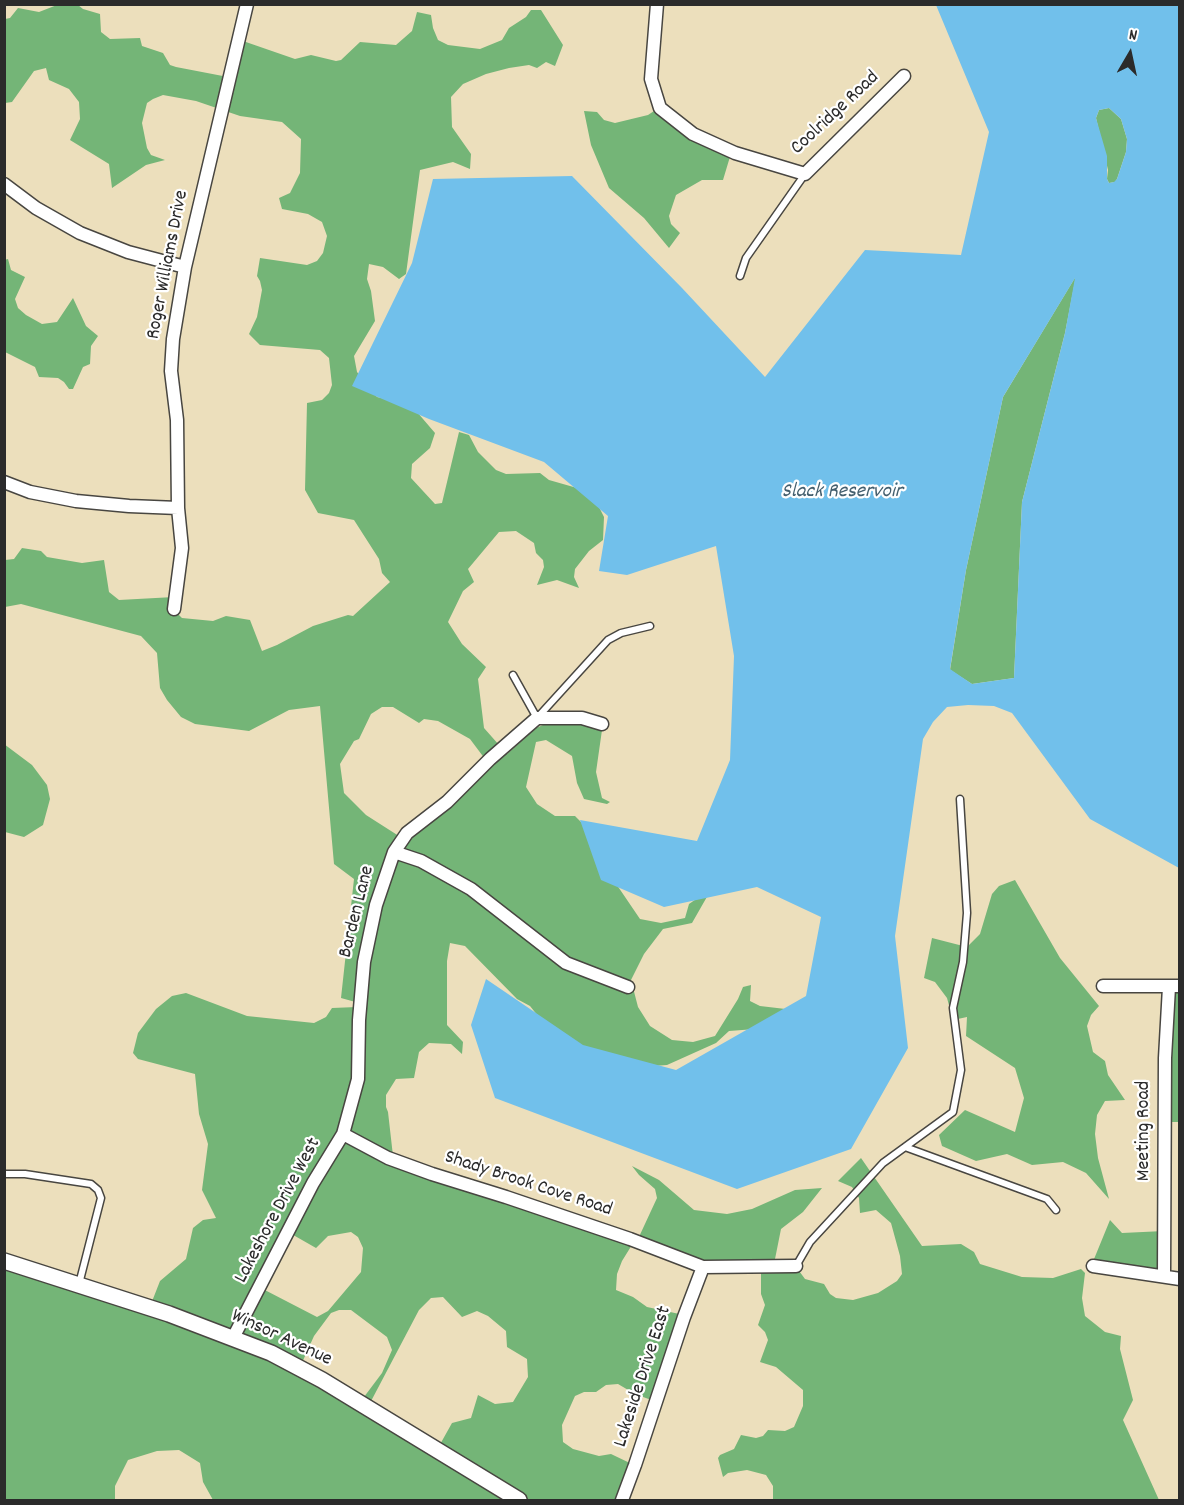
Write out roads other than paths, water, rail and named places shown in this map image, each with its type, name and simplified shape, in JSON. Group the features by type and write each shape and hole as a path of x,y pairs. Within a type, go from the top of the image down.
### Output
{"street":[{"name":"Roger Williams Drive","path":"174,609 182,548 178,508 177,420 171,371 178,302 247,4"},
{"name":"Coolridge Road","path":"657,4 651,79 660,108 693,134 735,153 805,174 904,76"},
{"path":"4,184 36,208 80,233 128,252 185,267"},
{"path":"4,482 30,492 76,501 178,508"},
{"path":"537,718 582,718 602,724"},
{"name":"Barden Lane","path":"343,1134 358,1079 359,1020 364,962 376,906 394,852 407,833 447,802 490,759 537,718"},
{"path":"394,852 421,861 471,889 566,963 628,987"},
{"path":"1103,987 1174,986"},
{"name":"Meeting Road","path":"1164,1275 1165,1058 1174,986"},
{"name":"Shady Brook Cove Road","path":"343,1134 388,1158 703,1267"},
{"name":"Lakeshore Drive West","path":"233,1338 313,1183 343,1134"},
{"name":"Winsor Avenue","path":"4,1261 169,1314 271,1353 322,1380 519,1500"},
{"path":"703,1267 796,1266"},
{"path":"1093,1266 1179,1279"},
{"name":"Lakeside Drive East","path":"622,1500 703,1267"}],"lane":[{"path":"740,276 746,258 805,174"},
{"path":"513,675 537,718 608,640 621,633 650,626"},
{"path":"796,1266 810,1242 883,1163 952,1112 961,1070 953,1008 963,962 967,914 960,799"},
{"path":"904,1147 1047,1199 1056,1210"},
{"path":"4,1174 25,1174 91,1184 98,1190 101,1198 78,1285"}],"water":[{"name":"Slack Reservoir","path":"936,5 1179,5 1179,868 1090,819 1012,713 994,706 947,707 933,722 923,739 895,936 908,1048 851,1149 737,1189 495,1098 471,1025 486,979 583,1045 676,1070 806,996 821,917 757,887 664,907 601,880 580,820 697,841 730,760 734,656 716,546 627,575 599,571 608,516 544,462 429,419 352,386 412,263 433,179 572,176 765,377 865,250 961,255 989,132","holes":["1109,108 1121,119 1127,139 1126,152 1117,179 1109,183 1107,156 1096,118 1099,110","1075,278 1065,333 1022,502 1014,678 972,684 950,669 966,570 1003,397"]}]}
